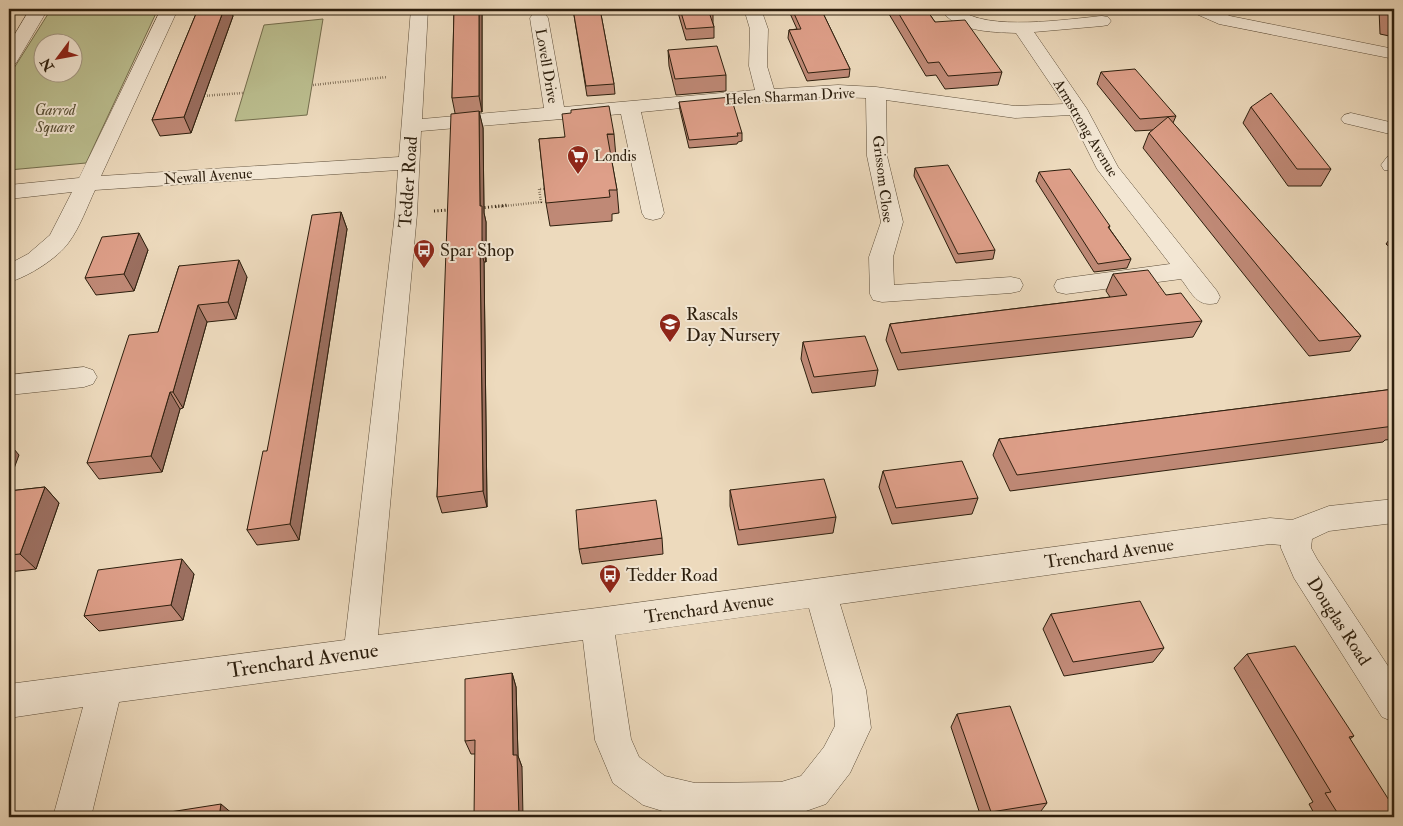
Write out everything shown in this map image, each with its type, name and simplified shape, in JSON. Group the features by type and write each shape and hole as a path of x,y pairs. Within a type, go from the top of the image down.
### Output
{"street":[{"path":"9,59 39,9"},
{"path":"9,274 36,259 60,239 169,9"},
{"name":"Tedder Road","path":"360,652 406,214 419,9"},
{"path":"752,9 759,29 758,66 766,95"},
{"path":"949,9 952,15 965,22 1022,28 1102,21"},
{"path":"1200,9 1225,20 1394,54"},
{"name":"Lovell Drive","path":"539,18 555,114"},
{"name":"Armstrong Avenue","path":"1022,28 1078,109 1108,169 1208,297"},
{"name":"Helen Sharman Drive","path":"412,126 766,95 838,91 876,93 1015,112 1078,109"},
{"name":"Grissom Close","path":"876,93 877,156 892,222 881,257 882,294 1011,285"},
{"path":"630,107 653,213"},
{"path":"1351,119 1394,128"},
{"name":"Newall Avenue","path":"9,192 85,184 408,163"},
{"path":"1066,286 1187,270"},
{"path":"9,385 84,377"},
{"path":"1296,533 1304,526 1322,520 1394,511"},
{"name":"Trenchard Avenue","path":"9,700 360,652 597,623 1270,531 1296,533"},
{"name":"Douglas Road","path":"1296,533 1296,548 1305,568 1394,705"},
{"path":"597,623 613,740 626,770 656,792 695,802 781,801 813,791 837,760 853,728 848,690 820,593"},
{"path":"72,817 106,687"}],"path":[{"path":"313,84 415,74"},
{"path":"194,97 243,93"},
{"path":"475,208 541,202 539,189 544,189"},
{"path":"406,214 456,210"}],"green space":[{"name":"Garrod Square","path":"54,9 158,9 86,163 9,170 9,76 32,39 32,82 82,82 82,32 37,32 48,14"},
{"path":"323,19 307,115 235,121 264,25"}],"building":[{"path":"198,9 224,9 184,117 152,120"},
{"path":"454,9 479,9 479,96 452,98"},
{"path":"573,9 600,9 614,84 586,86"},
{"path":"680,9 712,9 713,11 709,12 714,27 686,29"},
{"path":"792,9 821,9 850,69 808,73 789,30 801,29"},
{"path":"896,9 926,9 935,22 965,20 1002,72 948,76 939,62 928,63"},
{"path":"717,46 726,75 675,79 668,50"},
{"path":"1135,69 1176,116 1140,119 1101,72"},
{"path":"1271,93 1331,169 1297,169 1251,107"},
{"path":"731,97 742,133 737,133 738,136 689,140 679,102"},
{"name":"Londis","path":"609,106 614,134 607,134 617,190 609,190 610,197 546,203 539,139 565,137 562,114 571,113 571,110"},
{"path":"479,111 480,206 482,206 482,245 480,245 483,491 437,497 451,114"},
{"path":"1168,117 1361,336 1319,341 1149,133"},
{"path":"948,165 995,250 958,254 915,168"},
{"path":"1070,169 1131,259 1098,264 1039,172"},
{"path":"341,212 290,524 247,530 263,451 267,451 312,215"},
{"path":"139,233 124,274 85,278 102,237"},
{"path":"239,260 228,302 198,305 173,392 170,392 151,456 87,463 129,335 158,332 179,266"},
{"path":"1148,270 1166,295 1181,293 1202,321 901,353 890,324 1127,295 1113,274"},
{"path":"865,336 878,370 814,377 803,342"},
{"path":"1394,389 1394,426 1017,475 999,439"},
{"path":"962,461 978,498 896,508 883,471"},
{"path":"824,479 836,517 739,530 730,490"},
{"path":"45,487 20,554 9,555 9,491"},
{"path":"656,500 662,538 579,549 576,510"},
{"path":"182,559 171,605 84,616 98,570"},
{"path":"1140,601 1164,648 1073,662 1051,614"},
{"path":"1295,646 1354,736 1349,737 1394,808 1394,817 1340,817 1325,793 1331,792 1247,654"},
{"path":"512,673 513,755 517,755 519,817 474,817 475,740 465,741 465,679"},
{"path":"1010,706 1047,803 991,812 957,714"},
{"path":"221,804 219,817 156,817 157,814"}],"place":[{"name":"Londis","path":"578,175"},
{"name":"Spar Shop","path":"424,269"},
{"name":"Rascals Day Nursery","path":"670,343"},
{"name":"Tedder Road","path":"610,594"}]}
